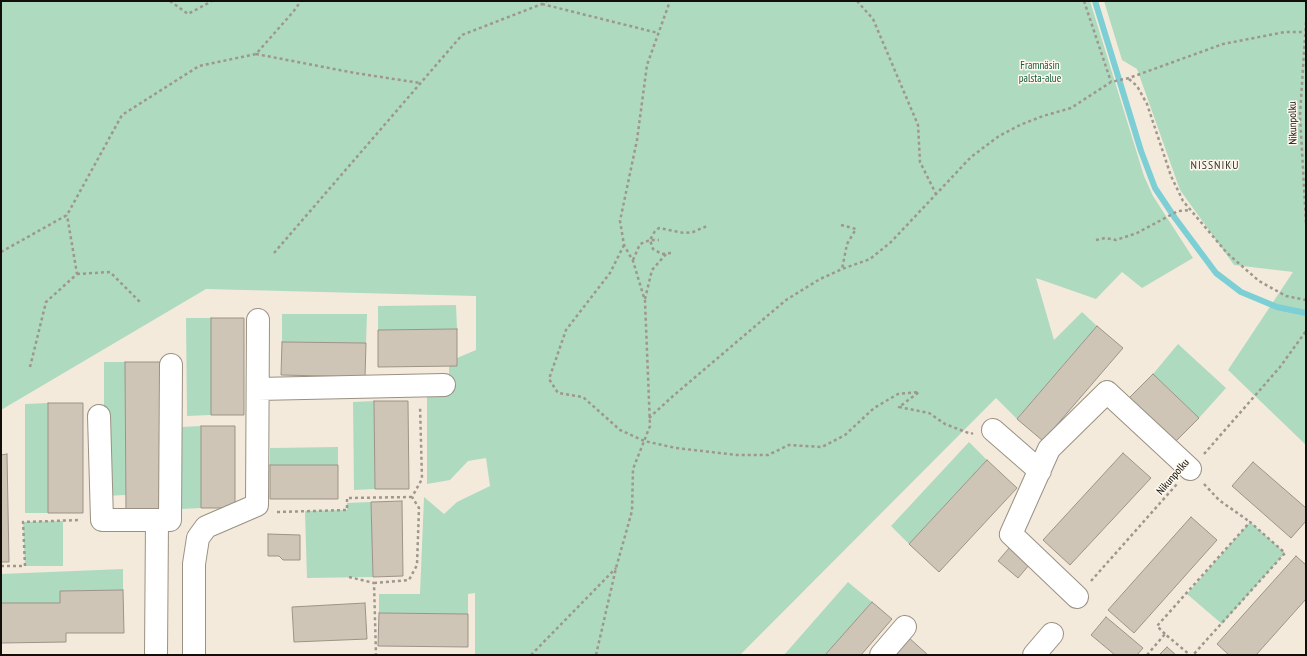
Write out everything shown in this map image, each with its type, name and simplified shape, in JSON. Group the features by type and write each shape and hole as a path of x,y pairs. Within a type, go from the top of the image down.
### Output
{"street":[{"path":"194,655 194,564 198,538 206,527 257,505 258,320"},
{"path":"99,416 102,520 170,520 171,365"},
{"path":"258,389 444,385"},
{"path":"1077,597 1011,534 1049,449 1107,392 1190,469"},
{"path":"993,430 1040,471"},
{"path":"156,655 157,520"},
{"path":"882,655 905,627"},
{"path":"1034,655 1052,634"}],"path":[{"path":"170,1 188,14 212,1"},
{"path":"256,54 301,1"},
{"path":"274,253 462,35 547,1"},
{"path":"645,301 633,261 624,245 620,221 637,140 647,65 669,1"},
{"path":"857,1 873,19 918,125 920,162 936,194"},
{"path":"1084,1 1113,82"},
{"path":"542,4 658,33"},
{"name":"Nikunpolku","path":"1306,22 1300,115 1306,223"},
{"path":"649,418 786,300 820,279 870,259 891,242 971,157 999,136 1037,118 1071,108 1113,82 1124,80 1223,44 1285,32 1305,32"},
{"path":"1,252 67,215 122,115 199,66 256,54 355,73 420,83"},
{"path":"1128,78 1137,86 1147,104 1170,176 1183,201 1190,210 1228,253 1259,281 1286,296 1306,300"},
{"path":"1301,95 1306,95"},
{"path":"1096,240 1105,238 1116,240 1137,233 1178,210 1190,210"},
{"path":"67,215 77,274"},
{"path":"842,225 856,229 847,244 842,269"},
{"path":"671,253 662,254 653,249 650,240 655,231 659,228 684,233 693,232 706,226"},
{"path":"633,261 640,244 650,240 659,240"},
{"path":"624,245 610,273 566,330 549,380 558,394 583,397 620,430 644,440 676,448 737,454 768,455 789,445 822,447 845,436 874,408 898,394 919,392 899,406 929,413 945,424 970,434 993,430"},
{"path":"596,655 616,568 632,512 633,469 650,426 645,301 652,270 666,254"},
{"path":"30,367 46,302 77,274 110,272 140,302"},
{"name":"Nikunpolku","path":"1077,597 1280,367 1306,331"},
{"path":"412,496 422,478 419,386"},
{"path":"1190,469 1219,500 1250,522 1285,552 1194,655"},
{"path":"257,505 268,512 347,510 347,498 412,496"},
{"path":"349,577 374,584 409,580 417,564 419,508 412,496"},
{"path":"1,566 25,566 23,522 102,520"},
{"path":"1190,655 1157,626 1250,522"},
{"path":"531,655 616,568"},
{"path":"374,584 376,655"},
{"path":"1147,655 1165,634"}],"green space":[{"name":"Framnäsin palsta-alue","path":"1,1 1090,1 1144,176 1153,196 1193,258 1142,288 1122,272 1096,299 1036,278 1054,340 1082,312 1097,326 1017,419 996,398 740,655 475,655 475,593 468,594 468,614 379,613 379,594 420,594 424,497 444,514 457,502 490,486 486,458 468,461 450,480 427,484 427,394 449,389 449,366 457,358 476,350 476,296 206,289 1,410"},
{"path":"1104,1 1306,1 1306,445 1228,370 1293,272 1234,265 1180,190 1137,69 1122,60"},
{"path":"456,305 457,329 378,330 378,306"},
{"path":"282,314 367,314 366,343 282,342"},
{"path":"186,318 211,318 211,415 187,416"},
{"path":"1178,344 1226,388 1199,418 1153,374"},
{"path":"104,362 125,362 126,495 104,496"},
{"path":"374,401 375,489 354,490 353,402"},
{"path":"48,403 48,513 25,513 25,404"},
{"path":"201,426 201,508 181,509 181,427"},
{"path":"969,442 987,460 909,544 891,526"},
{"path":"338,447 338,465 270,465 270,448"},
{"path":"371,502 373,577 307,578 305,511 347,510 347,503"},
{"path":"63,521 63,566 25,566 23,522"},
{"path":"1250,522 1285,553 1222,624 1187,594"},
{"path":"123,569 123,590 60,591 60,603 1,603 1,574"},
{"path":"848,582 872,602 825,655 784,655"}],"building":[{"path":"211,318 244,318 244,415 211,415"},
{"path":"1097,326 1123,348 1043,441 1017,419"},
{"path":"457,329 457,366 378,367 378,330"},
{"path":"282,342 366,343 365,377 281,375"},
{"path":"125,362 160,362 161,513 126,513"},
{"path":"1153,374 1199,418 1172,445 1126,401"},
{"path":"374,401 408,401 409,489 375,489"},
{"path":"48,403 83,403 83,513 48,513"},
{"path":"201,426 235,426 235,508 201,508"},
{"path":"1123,453 1151,478 1070,565 1043,540"},
{"path":"7,454 9,562 1,562 1,455"},
{"path":"987,460 1017,488 939,572 909,544"},
{"path":"1253,462 1306,508 1306,521 1291,538 1232,486"},
{"path":"270,465 338,465 338,499 270,499"},
{"path":"402,501 403,576 373,577 371,502"},
{"path":"1191,517 1217,540 1134,633 1108,610"},
{"path":"268,534 300,535 300,560 283,560 279,556 268,556"},
{"path":"1010,547 1030,564 1018,578 998,561"},
{"path":"1296,556 1306,565 1306,599 1256,655 1229,655 1217,644"},
{"path":"123,590 124,633 66,633 66,642 1,643 1,603 60,603 60,591"},
{"path":"872,602 892,619 861,655 825,655"},
{"path":"365,603 367,639 294,642 292,607"},
{"path":"379,613 468,614 468,647 378,646"},
{"path":"1106,617 1143,648 1137,655 1115,655 1091,635"},
{"path":"908,637 928,655 892,655"},
{"path":"1167,647 1176,655 1159,655"}],"waterway":[{"path":"1095,1 1141,151 1155,188 1175,218 1216,273 1241,292 1277,307 1306,313"}],"district":[{"name":"NISSNIKU","path":"1215,166"}]}
